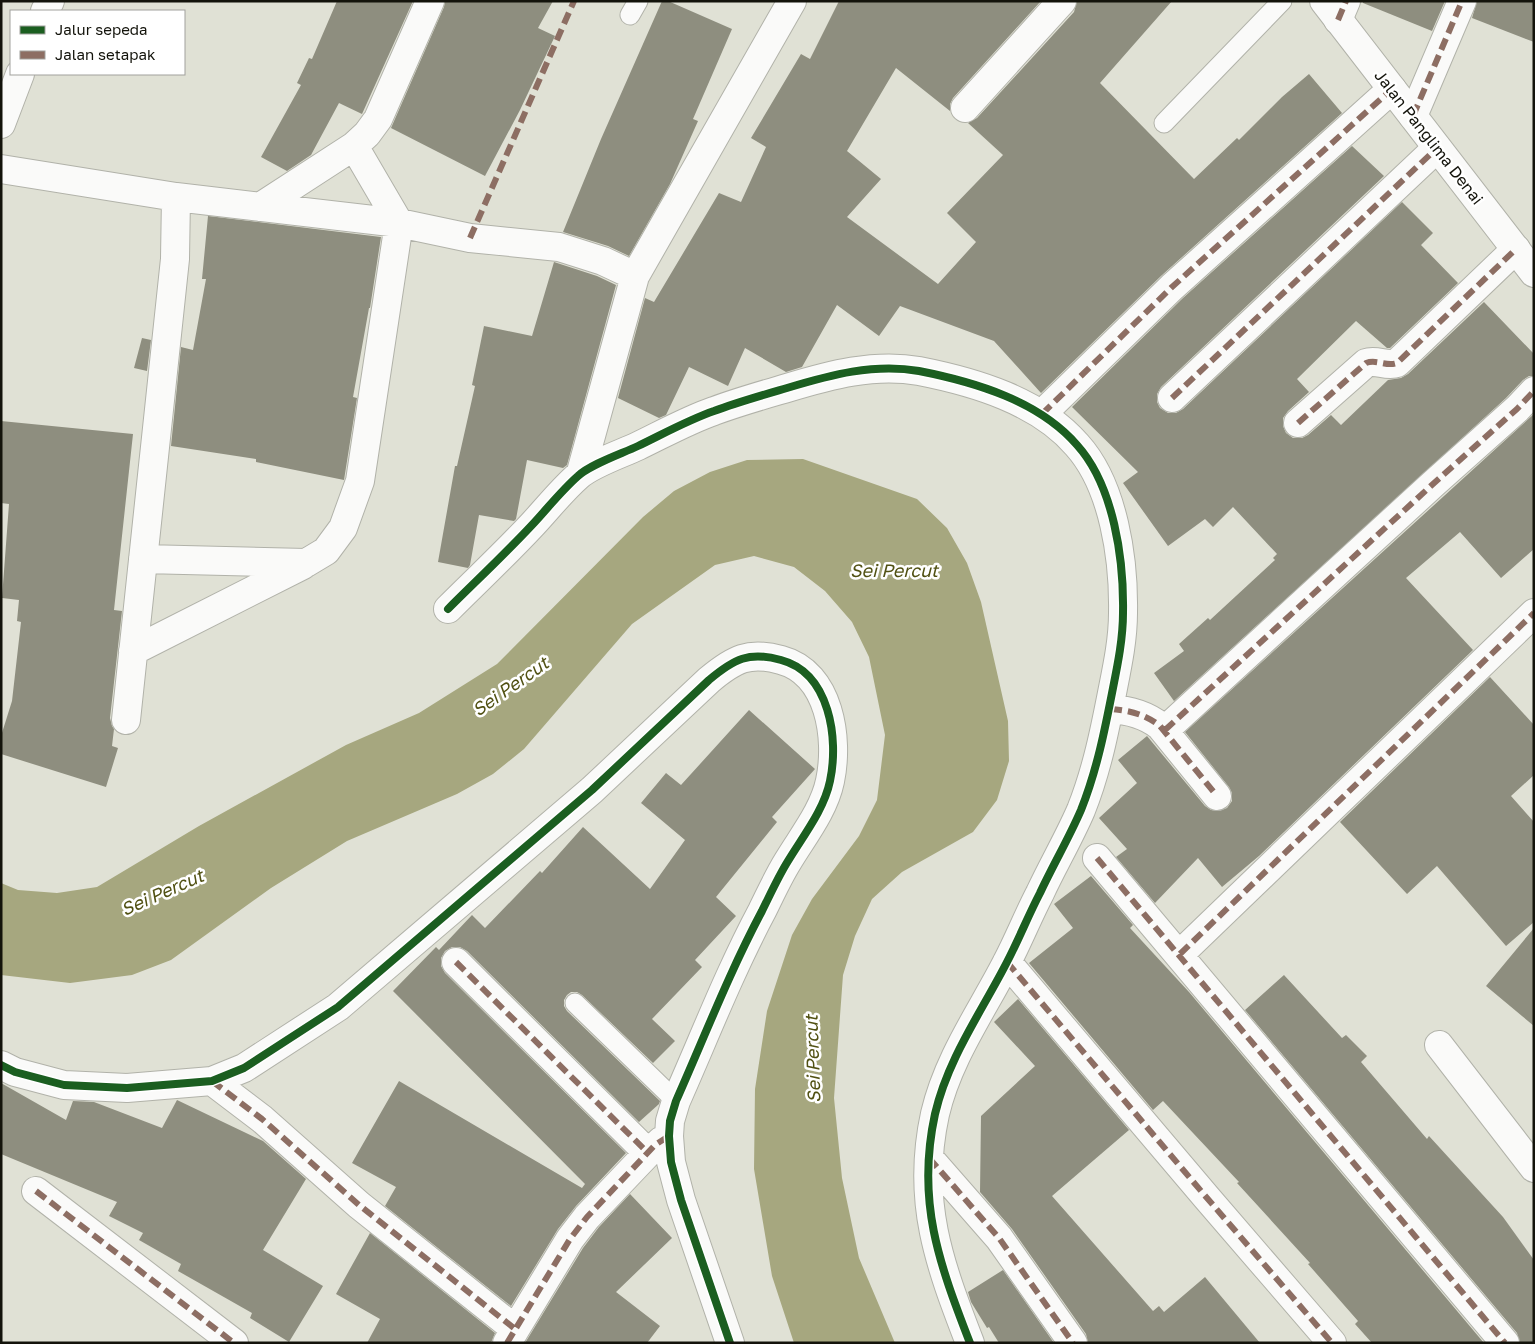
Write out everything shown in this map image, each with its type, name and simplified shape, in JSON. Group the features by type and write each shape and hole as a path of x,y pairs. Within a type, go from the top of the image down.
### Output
{"street":[{"path":"260,206 354,146 367,134 378,119 430,1"},
{"path":"581,472 635,276 792,1"},
{"path":"966,108 1062,1"},
{"path":"1413,116 1462,1"},
{"name":"Jalan Panglima Denai","path":"1336,7 1392,89 1534,273"},
{"path":"1,124 20,75"},
{"path":"1042,414 1172,287 1392,89"},
{"path":"133,651 306,563 326,551 343,528 360,481 399,223 354,146"},
{"path":"1172,398 1438,148"},
{"path":"1,168 176,197 399,223 470,238 559,247 603,261 635,276"},
{"path":"126,720 175,260 176,197"},
{"path":"1298,424 1366,363 1371,361 1388,365 1396,363 1516,249"},
{"path":"448,609 533,524 581,472 711,412 825,376 885,368 916,370 985,389 1008,398 1042,414 1078,445 1094,470 1114,522 1122,574 1124,616 1119,659 1098,762 1081,811 1007,962 956,1054 943,1086 935,1115 929,1158 928,1200 932,1230 945,1279 970,1343"},
{"path":"1165,730 1432,484 1517,409 1534,391"},
{"path":"143,559 306,563"},
{"path":"1180,954 1534,614"},
{"path":"1,1065 16,1072 64,1085 127,1088 212,1081 244,1068 338,1007 592,790 725,666 747,657 769,657 788,662 808,674 822,696 830,722 833,745 834,764 830,784 815,817 787,863 747,939 676,1101 670,1121 671,1162 681,1200 730,1343"},
{"path":"1110,709 1128,710 1154,721 1165,730 1218,796"},
{"path":"1097,858 1180,954 1504,1343"},
{"path":"456,962 648,1153"},
{"path":"1007,962 1200,1191 1332,1343"},
{"path":"1439,1045 1534,1168"},
{"path":"212,1081 262,1119 511,1336 570,1239 587,1217 655,1145 669,1136"},
{"path":"929,1158 999,1238 1073,1343"},
{"path":"36,1191 234,1343"}],"lane":[{"path":"1164,123 1282,1"},
{"path":"575,1003 676,1101"}],"water":[{"name":"Sei Percut","path":"803,459 917,499 947,528 967,563 981,602 1008,721 1009,761 997,800 973,832 902,872 872,899 855,936 843,975 834,1098 842,1178 859,1258 895,1343 794,1343 772,1276 754,1169 755,1089 767,1011 792,935 812,899 859,836 877,800 885,735 869,657 852,622 825,591 794,567 754,556 715,565 632,624 524,749 493,774 457,794 347,841 271,888 171,960 132,975 70,983 1,975 1,883 18,890 57,893 97,887 199,826 346,745 419,713 497,664 643,517 674,491 710,472 747,460"}],"building":[{"path":"337,1 413,1 362,114 339,103 311,155 287,171 261,157 301,85 297,83 309,58 312,59"},
{"path":"445,1 553,1 538,28 555,36 520,110 485,176 391,128"},
{"path":"662,1 668,1 732,29 693,119 698,121 670,184 629,256 608,246 563,232 601,139"},
{"path":"839,1 1041,1 953,98 950,104 950,111 896,68 847,151 881,179 847,217 938,284 976,242 947,213 1003,155 968,123 977,118 1074,12 1077,1 1172,1 1100,83 1194,179 1237,138 1239,140 1282,97 1309,74 1342,113 1161,276 1041,393 994,341 900,306 879,336 837,305 802,367 786,372 745,348 728,386 689,367 666,415 659,418 618,398 645,298 654,302 719,193 741,202 766,147 751,138 801,54 810,59"},
{"path":"1363,1 1445,1 1432,31 1363,3"},
{"path":"1477,1 1534,1 1534,42 1472,18"},
{"path":"1352,146 1384,176 1161,387 1157,394 1157,402 1160,408 1168,413 1176,413 1183,409 1402,202 1433,233 1421,245 1458,283 1390,348 1387,348 1356,321 1297,379 1309,392 1283,418 1283,426 1286,433 1293,438 1302,438 1331,415 1341,425 1388,380 1401,378 1408,374 1484,302 1534,354 1534,376 1529,376 1523,380 1506,398 1174,701 1154,673 1184,651 1179,644 1208,618 1210,620 1275,560 1273,558 1277,554 1233,507 1213,527 1205,519 1168,546 1123,483 1138,472 1072,407 1183,298"},
{"path":"208,216 381,237 353,397 357,398 344,480 256,462 256,459 171,446 181,347 193,350 206,279 202,279"},
{"path":"554,262 597,276 616,285 567,465 563,468 527,460 516,519 514,521 479,515 468,568 438,562 455,466 457,466 475,386 472,385 484,326 532,336"},
{"path":"142,338 151,340 147,371 134,368"},
{"path":"1534,414 1534,549 1501,578 1460,532 1406,578 1473,650 1259,856 1222,887 1198,858 1155,903 1116,857 1127,849 1099,818 1137,783 1118,760 1147,736 1205,806 1211,810 1219,811 1227,808 1232,801 1232,793 1229,787 1185,732"},
{"path":"1,421 133,434 114,610 122,611 110,718 114,729 112,746 118,748 106,787 1,754 1,736 12,701 21,622 17,621 19,600 2,598 9,504 1,503"},
{"path":"1490,677 1534,725 1534,775 1511,796 1534,822 1534,922 1506,946 1437,866 1407,894 1340,822"},
{"path":"749,710 815,769 772,817 777,822 716,897 736,916 695,960 702,967 652,1019 675,1041 653,1063 582,995 577,992 571,992 564,1000 564,1006 567,1011 660,1101 639,1122 467,951 460,947 452,947 445,951 441,958 441,966 445,973 626,1153 576,1206 558,1229 511,1306 385,1206 396,1187 352,1163 399,1081 582,1188 585,1184 393,991 436,947 439,950 472,915 485,928 540,871 542,873 583,827 650,889 685,840 641,803 666,773 681,785"},
{"path":"1091,876 1133,925 1130,928 1189,992 1484,1343 1372,1343 1355,1324 1358,1321 1308,1264 1310,1263 1237,1183 1239,1182 1163,1101 1153,1110 1029,963 1073,928 1054,904"},
{"path":"1534,928 1534,1026 1486,986"},
{"path":"1284,975 1342,1038 1346,1035 1367,1056 1361,1062 1427,1139 1429,1136 1503,1217 1534,1260 1534,1343 1520,1343 1517,1333 1245,1010"},
{"path":"1018,999 1129,1130 1052,1196 1153,1311 1159,1306 1164,1312 1205,1277 1260,1343 1088,1343 1086,1334 1012,1229 980,1192 981,1116 1035,1066 994,1022"},
{"path":"1,1083 66,1120 73,1101 94,1102 162,1128 177,1100 263,1141 306,1179 263,1250 323,1286 289,1342 250,1318 252,1313 178,1271 181,1264 139,1240 143,1233 109,1216 117,1202 1,1154"},
{"path":"630,1194 672,1238 616,1292 660,1326 647,1343 525,1343 583,1248 599,1227"},
{"path":"370,1233 495,1333 491,1343 367,1343 380,1319 336,1294"},
{"path":"1003,1270 1054,1343 999,1343 989,1327 987,1328 971,1302 968,1292"}],"marked path":[{"path":"470,238 574,1"},
{"path":"1338,20 1346,1"},
{"path":"1413,116 1462,1"},
{"path":"1042,414 1172,287 1392,89"},
{"path":"1172,398 1437,148"},
{"path":"1298,423 1366,363 1397,363 1516,249"},
{"path":"1165,730 1517,409 1534,391"},
{"path":"1180,954 1534,613"},
{"path":"1110,709 1136,713 1160,726 1217,796"},
{"path":"1097,858 1505,1343"},
{"path":"456,962 648,1153"},
{"path":"1007,962 1332,1343"},
{"path":"212,1081 262,1119 359,1205 515,1329"},
{"path":"507,1343 570,1239 587,1217 655,1145 669,1136"},
{"path":"929,1158 999,1238 1073,1343"},
{"path":"36,1191 234,1343"}],"cycle path":[{"path":"448,609 522,536 560,494 590,467 704,415 750,399 836,375 869,369 902,369 919,371 984,388 1025,405 1044,416 1062,430 1090,462 1100,481 1114,524 1119,547 1123,592 1121,641 1104,734 1092,780 1081,810 1011,953 966,1035 948,1074 935,1114 930,1146 928,1175 934,1231 940,1258 970,1343"},
{"path":"1,1065 15,1072 64,1085 127,1088 212,1081 244,1068 338,1007 592,790 718,673 734,662 751,657 760,656 781,660 798,667 811,678 827,710 833,746 830,781 818,812 781,873 739,958 676,1101 670,1121 671,1162 681,1200 730,1343"}]}
